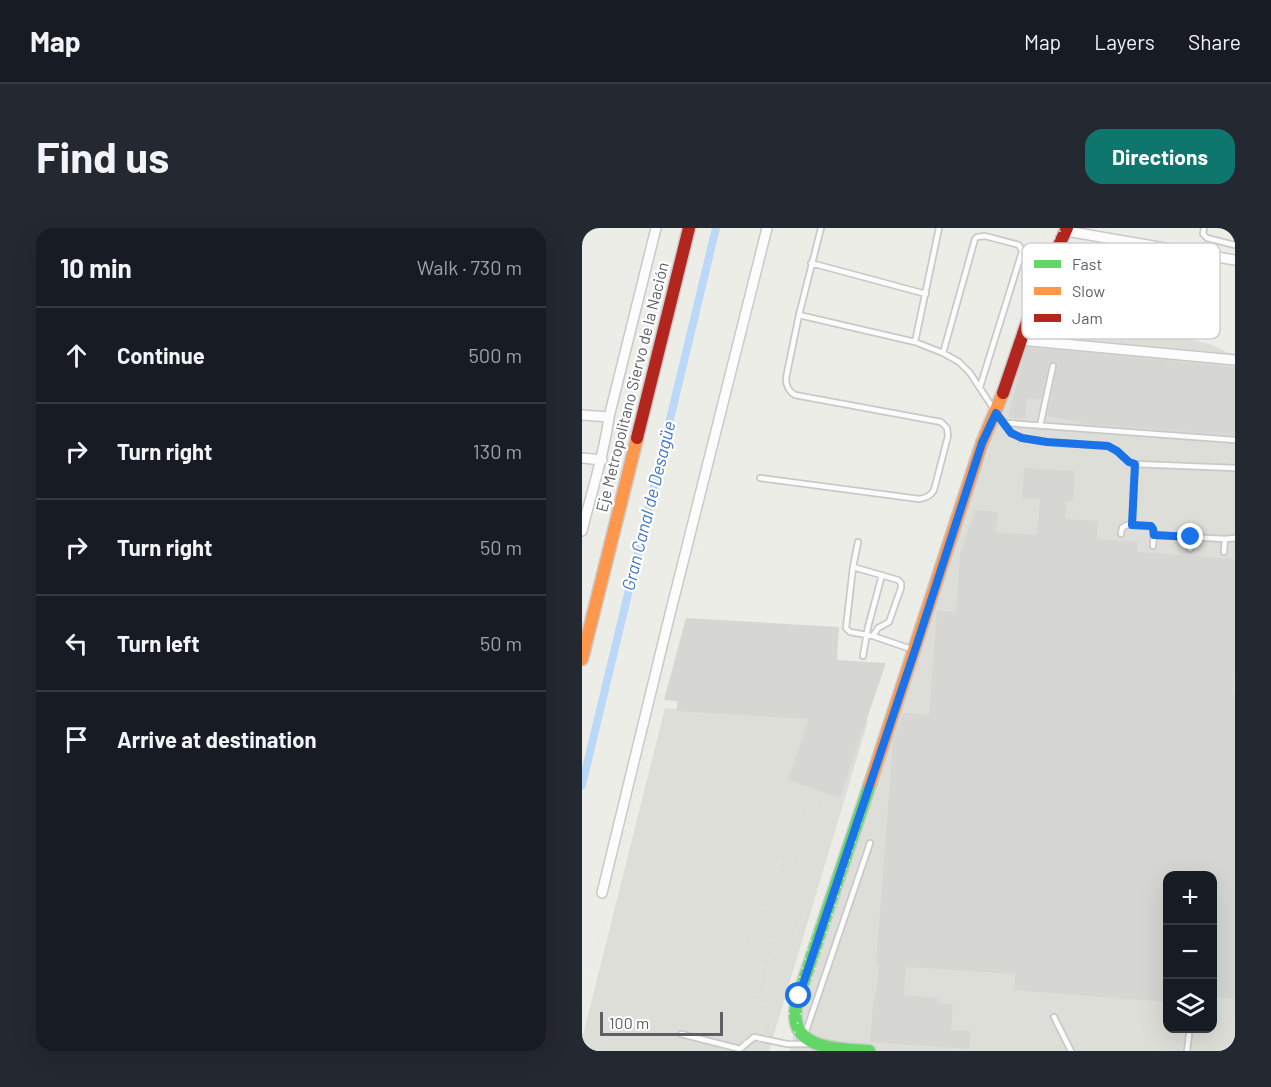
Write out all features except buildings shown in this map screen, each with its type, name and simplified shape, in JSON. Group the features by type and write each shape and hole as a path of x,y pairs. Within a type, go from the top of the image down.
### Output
{"main road":[{"name":"Eje Metropolitano Siervo de la Nación","path":"582,614 678,228"},
{"name":"Eje Metropolitano Siervo de la Nación","path":"582,659 689,228"},
{"path":"1060,243 1066,229"},
{"path":"868,1051 825,1047 808,1040 797,1028 795,1014 799,996 982,443 999,417 1001,399 1022,334"}],"street":[{"path":"582,531 584,513 602,460 609,417 656,228"},
{"path":"602,893 767,228"},
{"path":"1066,229 1142,243"},
{"path":"1220,257 1235,260"},
{"path":"1020,340 1235,360"},
{"path":"582,416 609,417"},
{"path":"582,458 602,460"}],"lane":[{"path":"760,478 924,498 932,494 934,490 948,436 947,428 941,422 790,393 786,378 798,315 821,228"},
{"path":"915,342 939,228"},
{"path":"1203,228 1203,234 1207,238 1235,244"},
{"path":"943,353 975,239 985,236 1019,245 1022,248 1022,255 980,387"},
{"path":"812,263 926,294"},
{"path":"798,315 915,342 943,353 965,367 999,417 1016,436 1047,442 1108,446 1135,464 1235,468"},
{"path":"1040,426 1053,366"},
{"path":"999,417 1011,424 1235,440"},
{"path":"1132,525 1135,464"},
{"path":"1121,534 1123,526 1151,526 1154,535 1153,546"},
{"path":"1154,535 1235,538"},
{"path":"1190,549 1191,537"},
{"path":"1224,552 1225,539"},
{"path":"858,542 846,628 848,631 866,634 915,650"},
{"path":"853,567 898,580 902,585 889,622 878,628 873,636"},
{"path":"863,656 866,634 882,575"},
{"path":"681,1034 740,1049 754,1037 787,1044 808,1040 870,843"},
{"path":"1054,1017 1071,1051"},
{"path":"1187,1051 1189,1035"}],"shaded area":[{"path":"1029,339 1191,339 1212,345 1235,356 1235,1051 790,1051 856,810"},
{"path":"665,708 868,721 769,1051 582,1051 582,1039"}],"waterway":[{"name":"Gran Canal de Desagüe","path":"582,785 716,228"}],"railway":[{"path":"582,1008 775,228"},
{"path":"1042,243 1047,228"},
{"path":"1051,243 1062,228"},
{"path":"779,1051 857,782 901,646 989,402 1022,303"},
{"path":"856,752 864,739"},
{"path":"745,962 806,791"},
{"path":"742,1051 760,976 807,839 830,794"},
{"path":"796,839 815,795"},
{"path":"789,1051 864,813"},
{"path":"718,986 753,970 781,949 802,921 817,886"},
{"path":"756,1051 762,1030 767,975"},
{"path":"761,1044 783,1008"}],"traffic: fast":[{"path":"869,1051 827,1047 815,1043 805,1037 798,1028 795,1015 798,998 870,784"}],"traffic: slow":[{"path":"870,784 982,443 1003,393"},
{"path":"582,659 637,438"}],"traffic: jam":[{"path":"637,438 689,228"},
{"path":"1060,243 1067,228"},
{"path":"1003,393 1022,337"}],"route":[{"path":"799,996 982,443 996,413 1011,433 1022,438 1112,447 1129,462 1135,464 1132,525 1151,526 1154,535 1191,537"}]}
